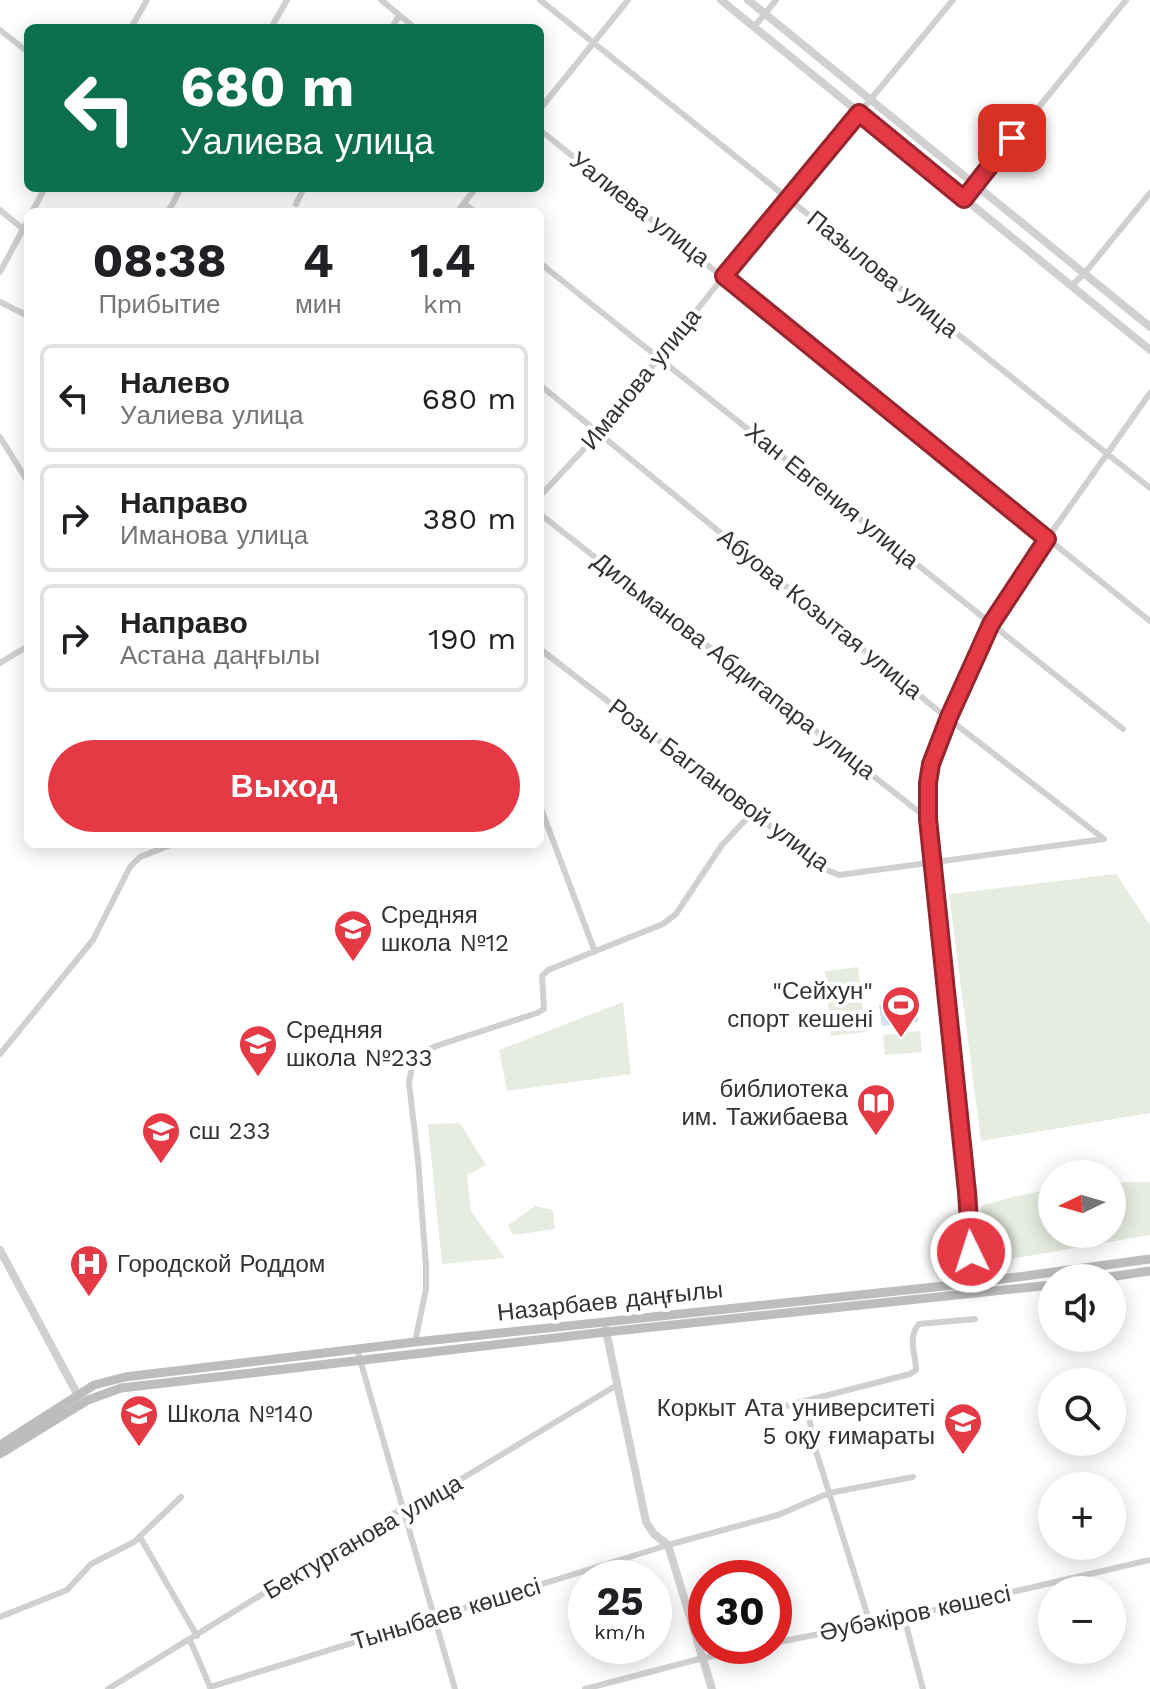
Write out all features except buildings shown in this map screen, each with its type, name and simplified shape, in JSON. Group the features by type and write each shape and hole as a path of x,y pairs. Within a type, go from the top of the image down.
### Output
{"main road":[{"name":"Назарбаев даңғылы","path":"80,1400 121,1388 360,1361 605,1326 1150,1259"},
{"path":"1126,1274 1150,1271"},
{"name":"Назарбаев даңғылы","path":"0,1454 80,1400 98,1383 125,1377 415,1342 975,1295 1038,1287"},
{"path":"0,1445 80,1400"}],"street":[{"path":"133,24 147,0"},
{"path":"273,24 287,0"},
{"path":"381,0 410,24"},
{"name":"Пазылова улица","path":"540,0 1150,488"},
{"path":"544,104 628,0"},
{"path":"721,0 1150,350"},
{"path":"748,0 1150,327"},
{"path":"754,27 776,0"},
{"name":"Иманова улица","path":"544,492 599,433 724,276 953,0"},
{"path":"964,199 1126,0"},
{"path":"394,24 399,15"},
{"path":"0,30 24,49"},
{"name":"Уалиева улица","path":"544,133 1150,621"},
{"path":"296,204 302,192"},
{"path":"460,208 473,192"},
{"path":"1071,286 1150,193"},
{"path":"464,203 470,208"},
{"path":"0,210 23,229 0,272"},
{"name":"Хан Евгения улица","path":"544,266 1123,729"},
{"path":"0,302 24,314"},
{"name":"Абуова Козытая улица","path":"544,388 1104,839"},
{"path":"975,1295 928,819 931,764 991,624 1150,393"},
{"path":"0,437 24,476"},
{"name":"Дильманова Абдигапара улица","path":"544,517 928,819"},
{"path":"0,663 24,648"},
{"name":"Розы Баглановой улица","path":"544,652 827,870 839,875 1104,839"},
{"path":"415,1342 426,1289 426,1266 409,1083 412,1066 423,1053 436,1046 544,1009 542,976 548,970 663,924 676,914 722,845 753,812"},
{"path":"544,817 595,952"},
{"path":"0,1054 93,940 130,867 140,857 163,848"},
{"path":"0,1250 80,1400"},
{"path":"770,1410 910,1374 916,1370 912,1337 919,1324 975,1319"},
{"path":"605,1326 646,1522 654,1534 668,1545 688,1610"},
{"path":"357,1349 455,1689"},
{"name":"Бектурганова улица","path":"108,1689 401,1509 443,1490 617,1385"},
{"path":"806,1402 829,1493 870,1623"},
{"name":"Тыныбаев көшесі","path":"210,1688 668,1545 778,1515 829,1493 913,1477"},
{"path":"0,1617 67,1590 91,1564 134,1542 181,1497"},
{"path":"140,1537 197,1636"},
{"name":"Әубәкіров көшесі","path":"792,1639 904,1617 1150,1560"},
{"path":"904,1617 923,1689"},
{"path":"190,1640 210,1688"},
{"path":"585,1689 688,1662"},
{"path":"705,1664 712,1689"}],"shaded area":[{"path":"1116,874 1150,925 1150,1113 981,1141 949,894"},
{"path":"858,967 865,1032 831,1036 825,971"},
{"path":"623,1002 631,1074 507,1091 499,1050"},
{"path":"920,1031 922,1052 885,1055 883,1035"},
{"path":"460,1123 486,1165 467,1175 471,1211 505,1258 442,1264 428,1124"},
{"path":"1126,1182 1150,1182 1150,1235 1126,1239"},
{"path":"1038,1192 1038,1248 1074,1248 987,1263 981,1206"},
{"path":"535,1206 553,1210 555,1229 513,1235 508,1225"}],"water":[{"path":"916,1001 918,1022 882,1026 879,1005"}],"place":[{"name":"Средняя школа №12","path":"353,963"},
{"name":"\"Сейхун\" спорт кешені","path":"901,1039"},
{"name":"Средняя школа №233","path":"258,1078"},
{"name":"библиотека им. Тажибаева","path":"876,1137"},
{"name":"сш 233","path":"161,1165"},
{"name":"Городской Роддом","path":"89,1298"},
{"name":"Школа №140","path":"139,1448"},
{"name":"Коркыт Ата университеті 5 оқу ғимараты","path":"963,1456"}],"route":[{"path":"971,1252 928,819 928,783 931,764 949,717 991,624 1047,539 724,276 859,113 964,199 1012,138"}]}
